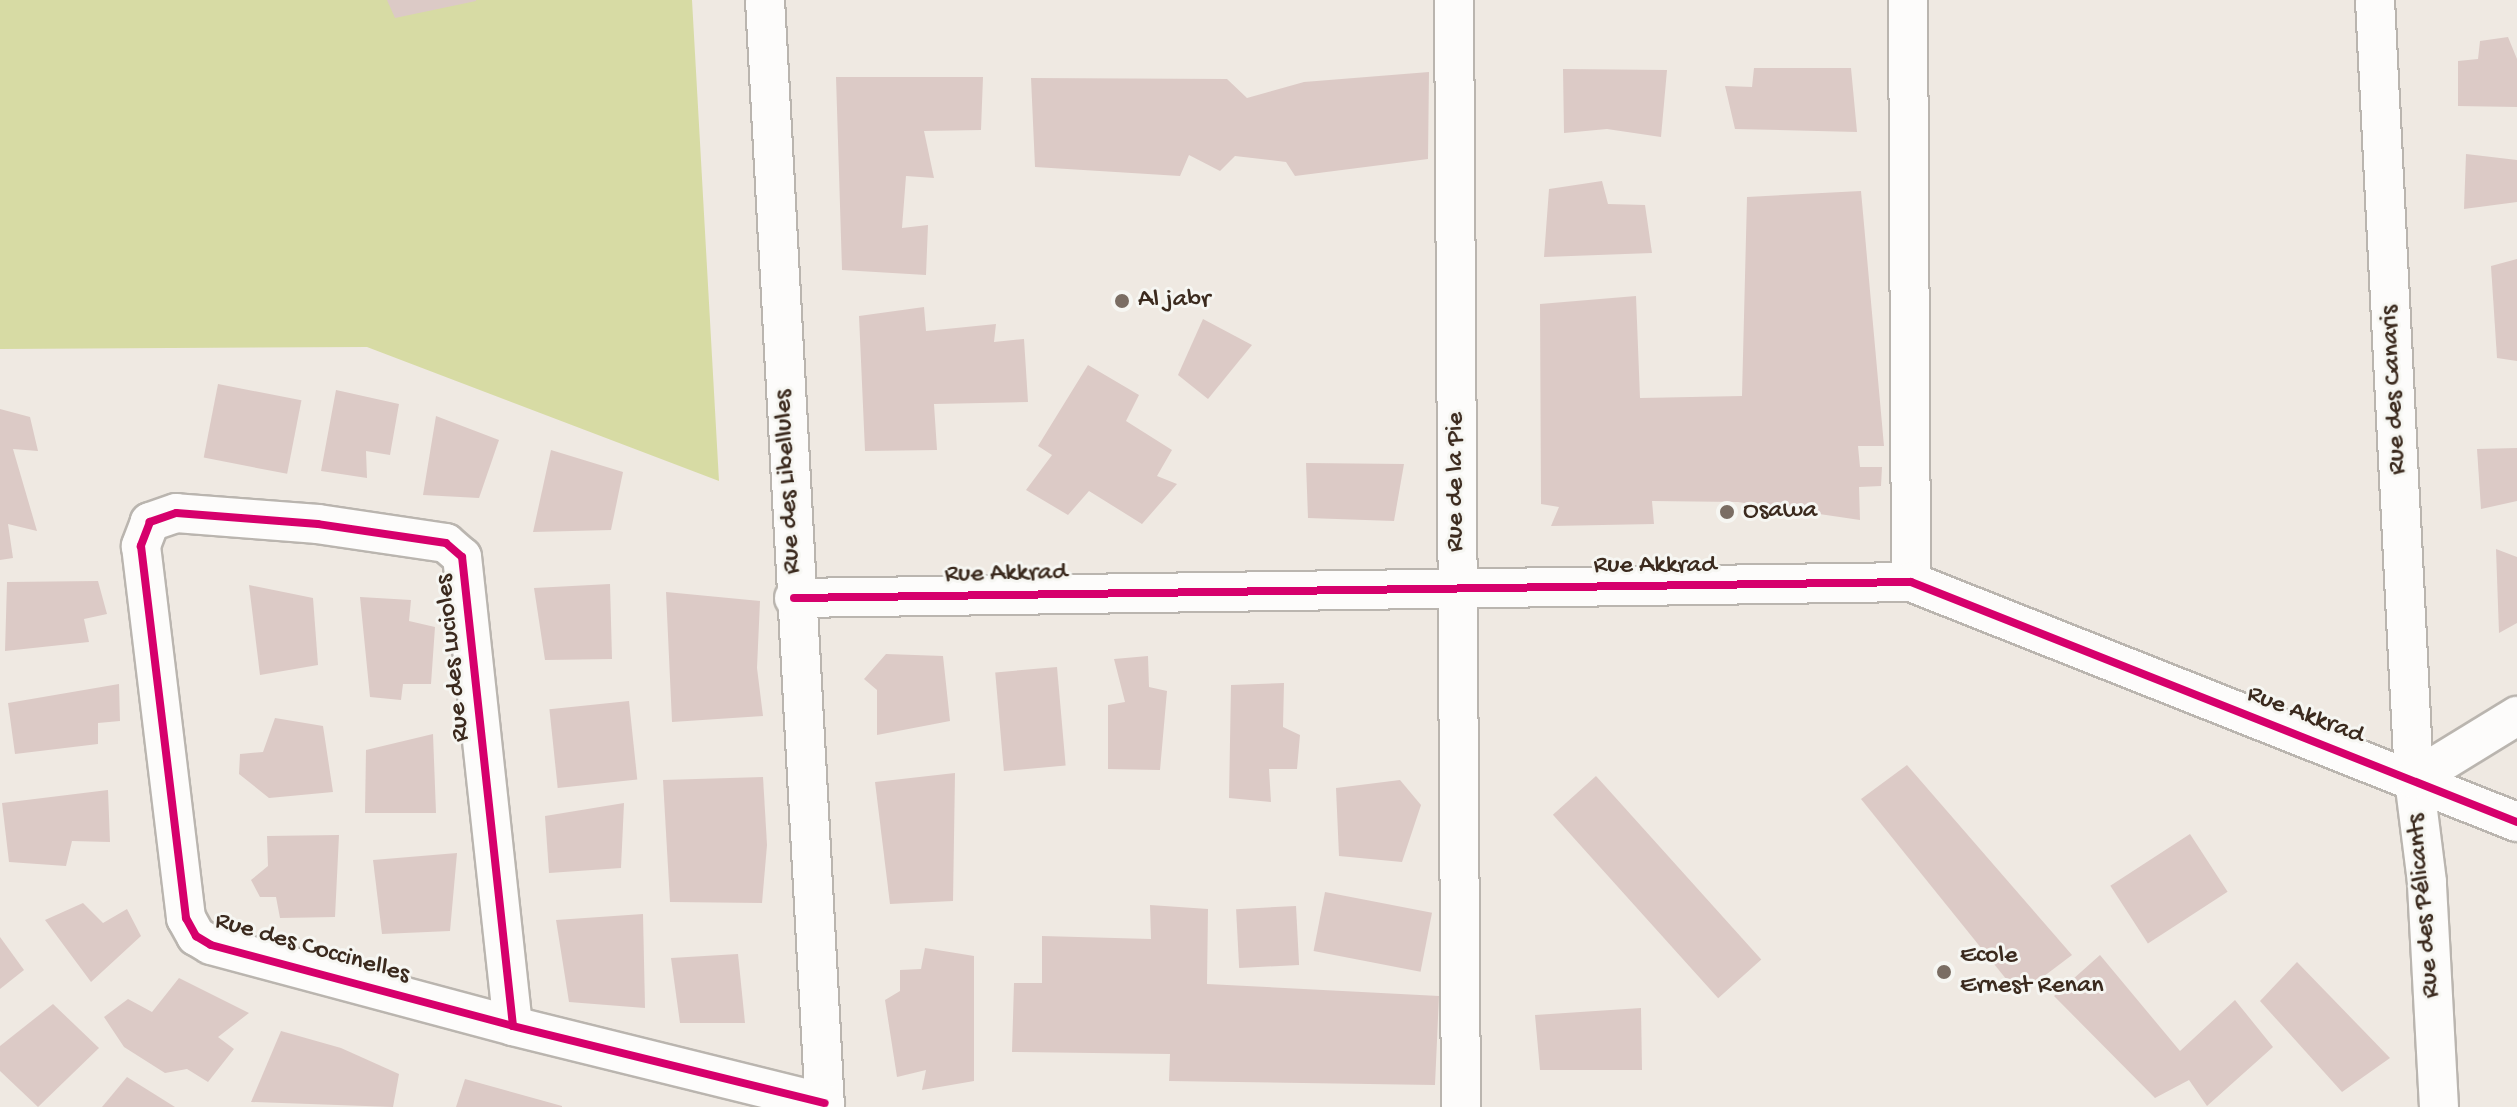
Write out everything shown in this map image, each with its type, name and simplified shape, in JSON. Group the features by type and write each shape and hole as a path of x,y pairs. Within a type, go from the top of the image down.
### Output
{"street":[{"name":"Rue des Libellules","path":"765,0 794,598 825,1105"},
{"name":"Rue de la Pie","path":"1454,0 1461,1107"},
{"path":"1908,0 1911,582"},
{"name":"Rue des Canaris","path":"2375,0 2414,779"},
{"name":"Rue des Lucioles","path":"150,522 176,513 318,524 446,543 462,557 513,1026"},
{"name":"Rue des Coccinelles","path":"150,522 141,546 186,918 196,936 211,945 825,1105"},
{"name":"Rue Akkrad","path":"794,598 1911,582 2517,822"},
{"name":"Rue des Pélicants","path":"2439,1107 2427,882 2414,779 2517,716"}],"green space":[{"path":"0,0 692,0 719,481 367,347 0,349"}],"building":[{"path":"387,0 476,0 476,1 395,18"},
{"path":"2508,37 2517,59 2517,107 2458,106 2458,61 2478,59 2480,41"},
{"path":"1754,68 1851,68 1857,132 1735,129 1725,86 1752,87"},
{"path":"1563,69 1667,70 1661,137 1607,129 1564,133"},
{"path":"1429,72 1428,159 1295,176 1286,162 1235,156 1220,171 1189,155 1180,176 1035,167 1031,78 1227,79 1247,98 1304,82"},
{"path":"836,77 983,77 981,130 924,131 934,178 906,176 902,228 928,225 926,275 842,270"},
{"path":"2466,154 2517,160 2517,202 2464,209"},
{"path":"1602,181 1608,204 1645,205 1652,253 1544,257 1549,189"},
{"path":"1861,191 1884,446 1858,446 1860,467 1882,467 1881,486 1859,487 1860,520 1738,502 1652,501 1654,524 1551,526 1559,507 1541,504 1540,304 1636,296 1640,398 1742,396 1747,197"},
{"path":"2517,259 2517,361 2497,358 2491,266"},
{"path":"924,307 926,331 996,324 994,342 1024,339 1028,402 934,404 937,450 865,451 859,316"},
{"path":"1203,319 1252,345 1208,399 1178,375"},
{"path":"1088,365 1139,395 1126,421 1172,450 1157,476 1177,484 1142,524 1089,491 1068,515 1026,490 1052,455 1038,446"},
{"path":"218,384 301,400 287,474 204,458"},
{"path":"336,390 399,404 390,455 366,451 367,478 321,471"},
{"path":"0,409 30,417 38,451 13,449 37,531 8,524 13,558 0,560"},
{"path":"436,416 499,440 479,498 423,495"},
{"path":"2517,448 2517,501 2481,509 2477,449"},
{"path":"551,450 623,472 611,530 533,532"},
{"path":"1306,463 1404,464 1394,521 1308,518"},
{"path":"2496,549 2517,557 2517,623 2499,633"},
{"path":"98,581 107,614 84,619 89,642 5,651 7,582"},
{"path":"610,584 612,659 545,660 534,588"},
{"path":"249,585 313,598 318,665 260,675"},
{"path":"666,592 760,601 757,668 763,716 672,722"},
{"path":"360,597 411,600 409,621 435,627 431,684 403,684 401,700 370,697"},
{"path":"886,654 943,656 950,721 877,735 877,690 864,679"},
{"path":"1148,656 1149,687 1167,691 1160,770 1108,769 1108,705 1125,702 1114,659"},
{"path":"1057,667 1066,766 1004,771 995,672"},
{"path":"1284,683 1283,727 1300,735 1297,769 1269,769 1271,802 1229,798 1231,685"},
{"path":"119,684 120,721 98,723 98,744 15,754 8,703"},
{"path":"629,701 637,780 558,788 549,709"},
{"path":"275,718 323,726 333,792 269,798 239,774 240,754 263,752"},
{"path":"433,734 436,813 365,813 366,750"},
{"path":"1907,765 2072,955 2019,995 1861,799"},
{"path":"955,773 953,901 890,904 875,782"},
{"path":"1596,776 1761,960 1718,998 1553,815"},
{"path":"763,777 767,845 762,903 670,902 663,780"},
{"path":"1400,780 1421,805 1402,862 1339,856 1336,788"},
{"path":"108,790 110,842 72,841 66,866 9,862 2,803"},
{"path":"624,803 621,868 549,873 545,816"},
{"path":"2190,834 2228,892 2148,944 2110,886"},
{"path":"339,835 335,917 280,918 276,897 260,897 251,880 268,866 267,836"},
{"path":"457,853 450,931 382,934 373,860"},
{"path":"1325,892 1432,913 1421,972 1314,951"},
{"path":"83,903 103,923 127,909 141,936 91,982 45,920"},
{"path":"1150,905 1208,909 1207,984 1439,996 1435,1085 1169,1081 1170,1054 1012,1052 1014,983 1042,983 1042,936 1151,939"},
{"path":"1296,906 1299,965 1239,968 1236,909"},
{"path":"643,914 645,1008 569,1002 556,920"},
{"path":"0,937 24,970 0,989"},
{"path":"925,948 974,956 974,1081 922,1090 926,1070 897,1077 885,1000 900,991 900,970 921,969"},
{"path":"738,954 745,1023 680,1023 671,958"},
{"path":"2100,955 2180,1051 2235,1000 2273,1047 2207,1106 2189,1080 2155,1098 2054,996"},
{"path":"2297,962 2390,1058 2342,1092 2260,1001"},
{"path":"179,978 249,1013 218,1037 234,1049 208,1082 187,1069 165,1073 124,1047 104,1017 128,999 152,1012"},
{"path":"53,1004 99,1048 38,1107 0,1071 0,1046"},
{"path":"1641,1008 1642,1070 1540,1070 1535,1015"},
{"path":"281,1031 341,1048 399,1074 393,1107 251,1102"},
{"path":"127,1077 175,1107 102,1107"},
{"path":"465,1079 562,1106 562,1107 456,1107"}],"cycle path":[{"path":"513,1026 462,557 446,543 318,524 176,513 150,522 141,546 186,918 196,936 211,945 513,1026 825,1103"},
{"path":"794,598 1911,582 2517,822"}],"place":[{"name":"Al jabr","path":"1122,301"},
{"name":"Osawa","path":"1727,512"},
{"name":"Ecole Ernest Renan","path":"1944,972"}]}
